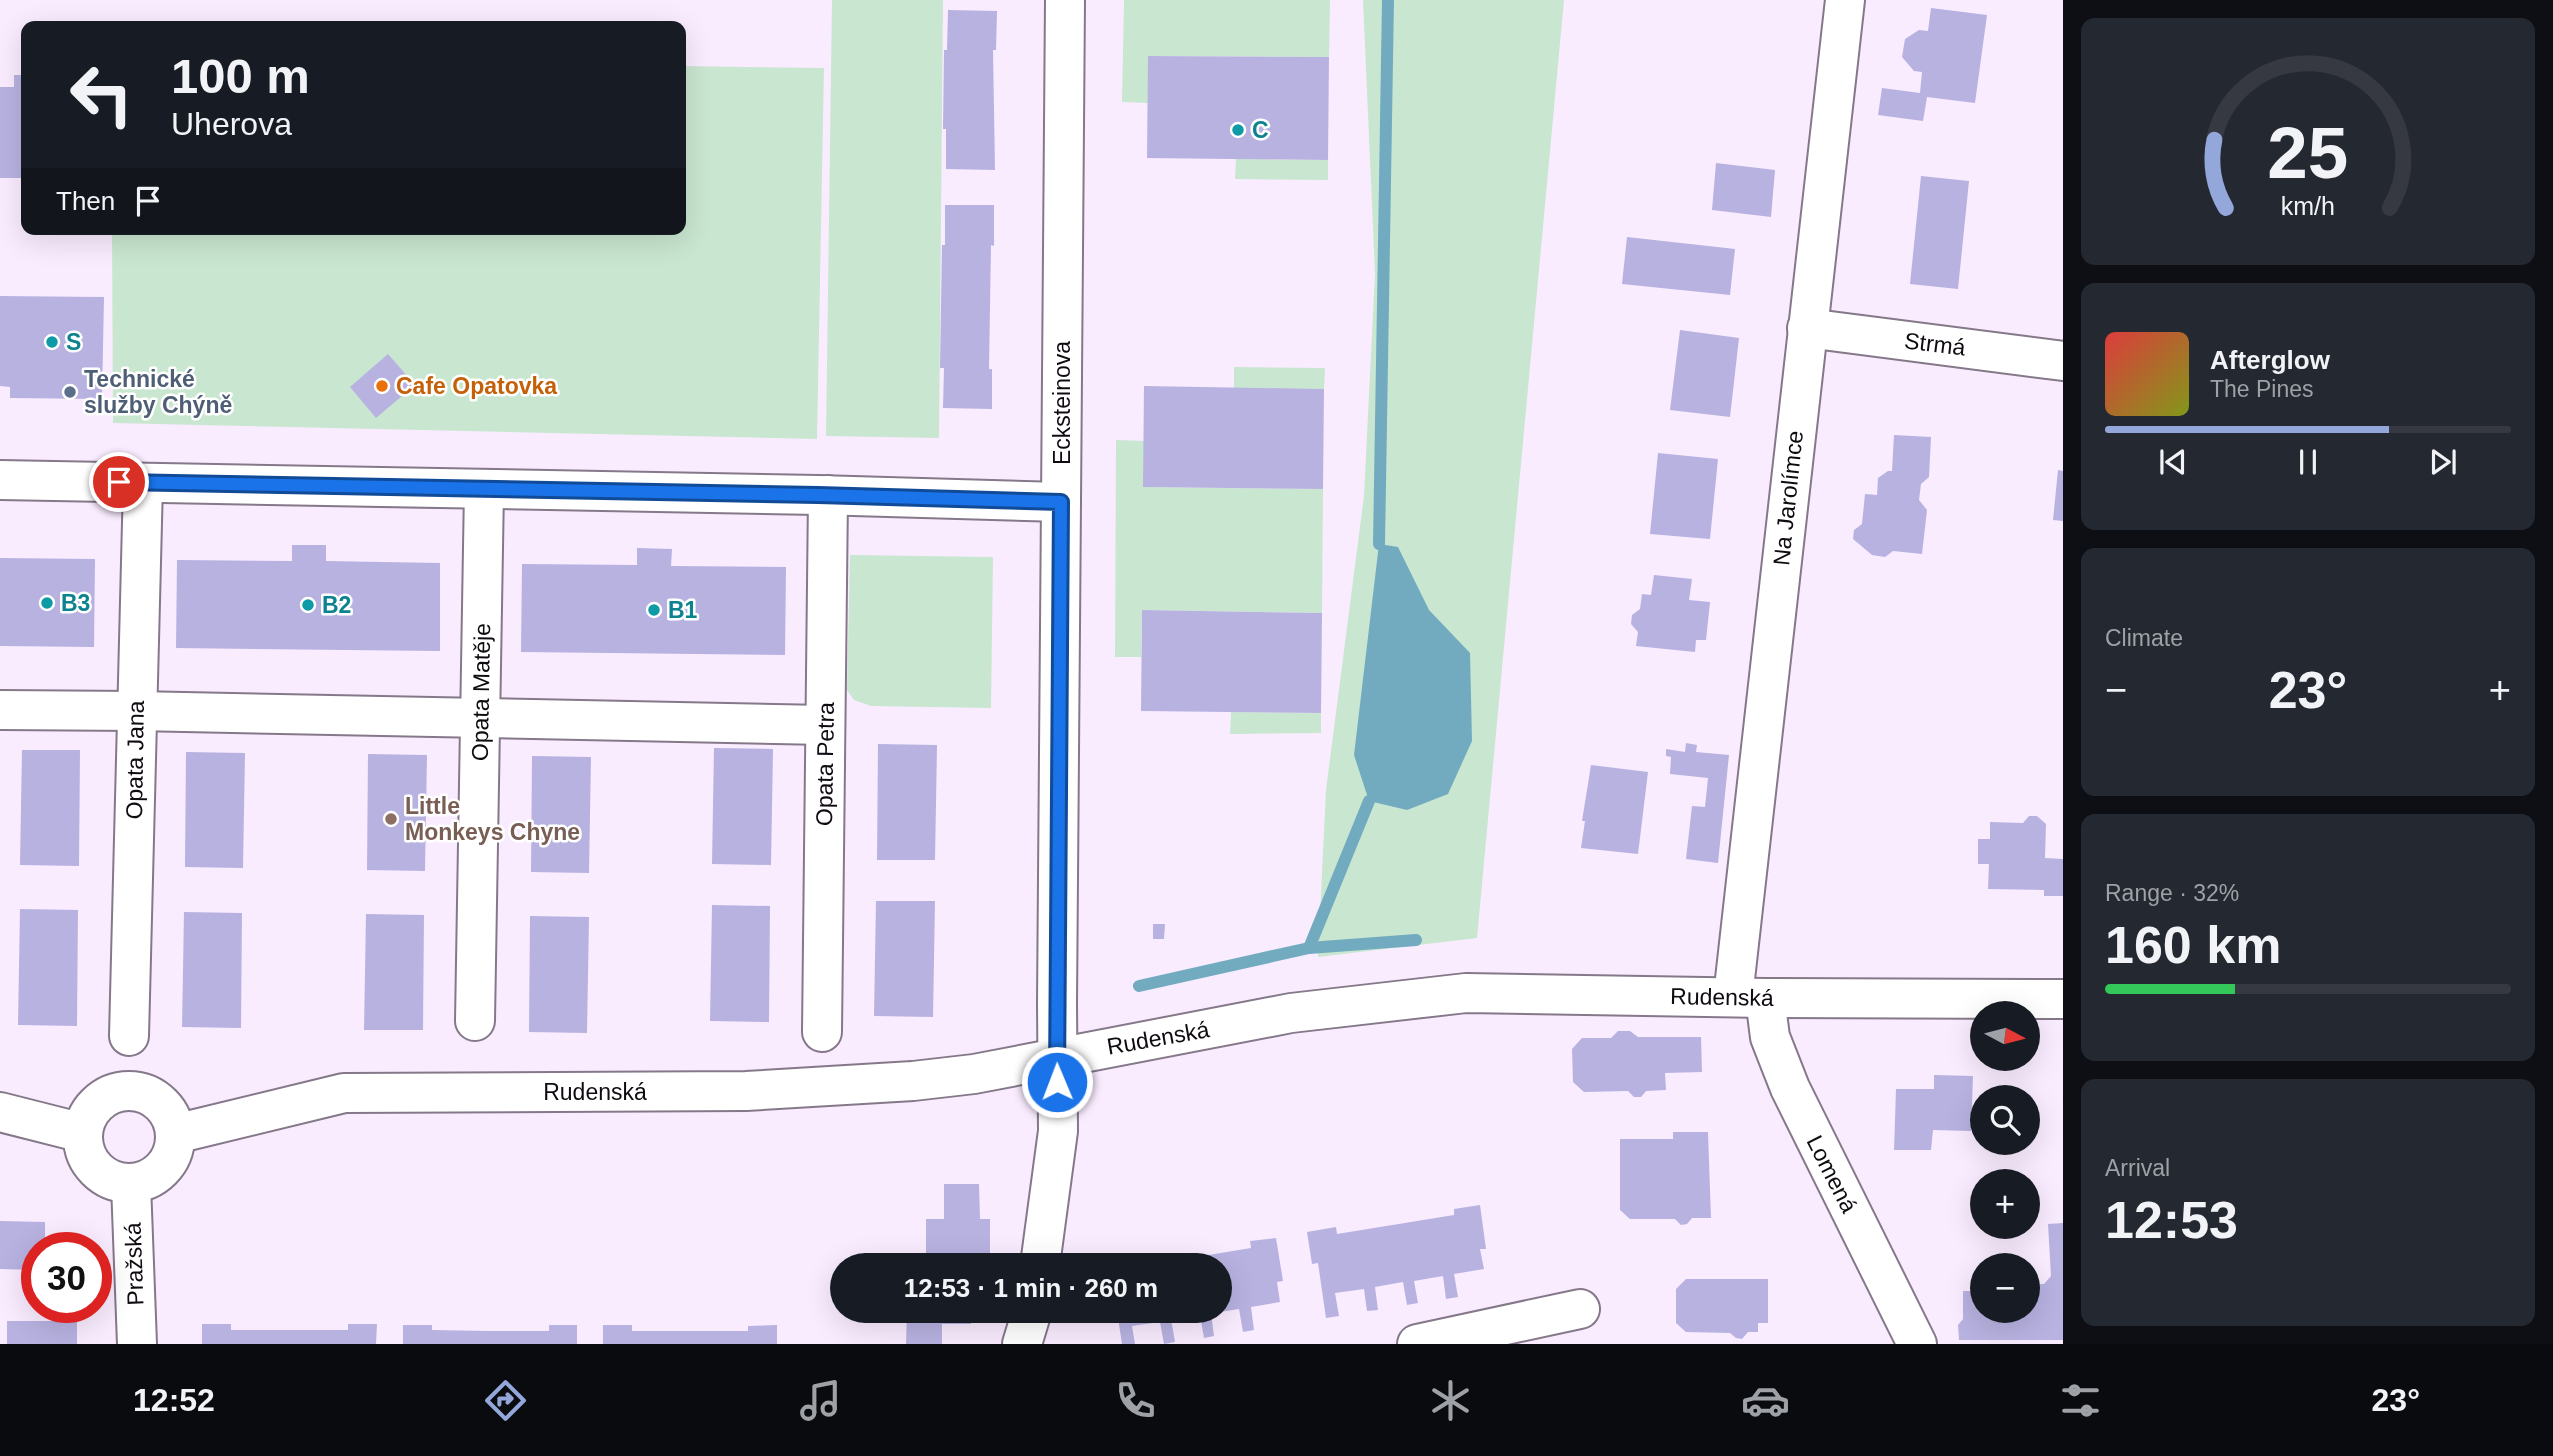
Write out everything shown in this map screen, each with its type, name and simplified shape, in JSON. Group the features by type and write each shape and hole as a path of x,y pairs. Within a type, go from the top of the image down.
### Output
{"street":[{"name":"Ecksteinova","path":"1042,1253 1058,1131 1065,0"},
{"name":"Na Jarolímce","path":"1749,998 1807,328 1845,0"},
{"name":"Strmá","path":"1807,328 2063,361"},
{"path":"0,480 828,495 1061,502"},
{"name":"Opata Jana","path":"129,1036 143,483"},
{"name":"Opata Matěje","path":"475,1021 484,489"},
{"name":"Opata Petra","path":"822,1032 828,495"},
{"path":"0,710 825,725"},
{"name":"Rudenská","path":"175,1134 344,1093 746,1091 913,1081 974,1074 1291,1013 1466,993 1749,998 2063,999"},
{"name":"Lomená","path":"1749,998 1770,1037 1790,1088 1917,1344"},
{"path":"137,1092 151,1097 163,1106 171,1119 175,1134 174,1146 164,1168 154,1176 131,1184 118,1182 95,1169 87,1158 83,1133 87,1118 107,1096 137,1092"},
{"path":"0,1112 83,1133"},
{"name":"Pražská","path":"131,1184 137,1344"},
{"path":"1417,1344 1580,1309"},
{"path":"1022,1344 1028,1323"}],"green space":[{"path":"832,0 943,0 939,438 826,436"},
{"path":"1124,0 1330,0 1329,57 1149,56 1148,103 1122,102"},
{"path":"1363,0 1564,0 1477,938 1318,957 1326,790 1364,496 1375,273"},
{"path":"686,66 824,68 817,439 113,423 112,235 686,235"},
{"path":"1236,159 1328,160 1328,180 1235,179"},
{"path":"1234,367 1325,368 1324,389 1234,388"},
{"path":"1116,440 1144,441 1144,487 1323,489 1322,613 1142,610 1141,657 1115,657"},
{"path":"850,555 993,557 991,708 871,706 854,700 847,690"},
{"path":"1231,712 1321,713 1321,733 1230,734"}],"water":[{"path":"1379,544 1398,547 1429,610 1470,653 1472,741 1448,794 1407,810 1369,801 1354,755"}],"building":[{"path":"1931,8 1987,15 1975,103 1927,97 1923,121 1878,115 1882,88 1920,93 1922,72 1914,71 1902,57 1905,39 1919,30 1928,31"},
{"path":"948,10 997,11 996,50 993,50 995,170 946,169 946,129 943,129 944,50 947,50"},
{"name":"C","path":"1148,56 1329,57 1328,160 1147,158"},
{"path":"14,75 21,75 21,178 0,178 0,87 14,87"},
{"path":"1716,163 1775,170 1771,217 1712,210"},
{"path":"1921,176 1969,181 1958,289 1910,284"},
{"path":"945,205 994,205 989,369 992,369 992,409 943,408 944,368 940,368"},
{"path":"1627,237 1735,249 1730,295 1622,284"},
{"name":"S","path":"0,296 104,297 102,399 10,398 10,387 0,386"},
{"path":"1680,330 1739,338 1730,417 1670,410"},
{"name":"Cafe Opatovka","path":"388,354 415,385 376,418 350,387"},
{"path":"1144,386 1324,389 1323,489 1143,487"},
{"path":"1894,435 1931,437 1929,477 1921,484 1919,500 1927,510 1922,554 1893,551 1885,557 1872,555 1853,539 1854,530 1862,524 1865,494 1877,495 1878,478 1892,471"},
{"path":"1658,453 1718,459 1710,539 1650,534"},
{"path":"2058,470 2063,471 2063,521 2053,520"},
{"name":"B2","path":"292,545 326,545 326,561 440,563 440,651 176,648 177,560 292,561"},
{"name":"B1","path":"637,548 672,549 671,566 786,567 785,655 521,652 522,564 637,565"},
{"name":"B3","path":"0,558 95,559 94,647 0,646"},
{"path":"1654,575 1692,579 1689,600 1710,602 1706,640 1696,640 1695,652 1636,646 1638,632 1631,624 1632,615 1640,609 1642,594 1651,595"},
{"path":"1142,610 1322,613 1321,713 1141,711"},
{"path":"1686,743 1697,745 1696,752 1729,755 1718,863 1686,859 1692,806 1705,807 1708,778 1670,774 1671,757 1666,756 1666,749 1685,752"},
{"path":"878,744 937,745 935,860 877,860"},
{"path":"714,748 773,749 771,865 712,864"},
{"path":"22,750 80,750 79,866 20,865"},
{"path":"186,752 245,753 243,868 185,867"},
{"path":"368,754 427,755 425,871 367,870"},
{"path":"532,756 591,757 589,873 531,872"},
{"path":"1591,765 1648,772 1638,854 1581,848 1585,821 1582,821"},
{"path":"2029,816 2037,816 2046,824 2045,858 2063,859 2063,896 2044,896 2044,890 1988,889 1989,864 1978,864 1978,839 1990,839 1990,822 2023,823"},
{"path":"876,901 935,901 933,1017 874,1016"},
{"path":"712,905 770,906 769,1022 710,1021"},
{"path":"20,909 78,910 77,1026 18,1025"},
{"path":"184,912 242,913 241,1028 182,1027"},
{"path":"366,914 424,915 423,1030 364,1030"},
{"path":"530,916 589,917 587,1033 529,1032"},
{"path":"1153,924 1165,924 1164,939 1153,939"},
{"path":"1618,1031 1630,1031 1638,1037 1701,1037 1702,1072 1665,1073 1666,1090 1646,1091 1641,1097 1634,1097 1628,1091 1584,1092 1573,1082 1572,1049 1582,1038 1611,1038"},
{"path":"1934,1075 1973,1076 1973,1085 1970,1085 1970,1131 1933,1130 1931,1150 1894,1150 1896,1089 1934,1089"},
{"path":"1673,1132 1708,1132 1711,1218 1692,1218 1687,1224 1681,1225 1675,1219 1630,1219 1620,1210 1620,1139 1673,1139"},
{"path":"944,1184 979,1184 980,1219 990,1219 990,1253 926,1253 926,1219 944,1219"},
{"path":"1480,1205 1486,1249 1480,1249 1484,1269 1454,1274 1458,1297 1446,1299 1443,1276 1414,1281 1418,1303 1407,1305 1403,1282 1375,1287 1378,1310 1367,1311 1364,1289 1335,1293 1339,1316 1326,1318 1318,1263 1312,1264 1307,1232 1336,1227 1337,1234 1454,1215 1454,1209"},
{"path":"0,1221 45,1222 45,1232 21,1232 21,1270 0,1269"},
{"path":"2063,1223 2063,1340 1959,1340 1958,1325 1963,1319 1963,1291 1970,1291 1970,1323 2040,1323 2040,1284 2044,1284 2051,1276 2048,1224"},
{"path":"1276,1238 1283,1281 1277,1282 1280,1302 1251,1307 1254,1330 1243,1332 1239,1309 1232,1310 1232,1253 1221,1253 1251,1248 1250,1241"},
{"path":"1686,1279 1768,1279 1768,1323 1758,1323 1758,1332 1748,1332 1742,1339 1730,1333 1686,1332 1676,1323 1676,1289"},
{"path":"7,1321 77,1323 77,1344 7,1344"},
{"path":"907,1323 971,1323 942,1324 942,1344 906,1344"},
{"path":"1119,1323 1153,1323 1132,1326 1135,1344 1122,1344"},
{"path":"1160,1323 1172,1323 1175,1342 1164,1344"},
{"path":"1201,1323 1212,1323 1214,1336 1204,1338"},
{"path":"202,1324 231,1324 231,1330 348,1330 348,1324 377,1324 376,1344 202,1344"},
{"path":"403,1325 432,1325 432,1330 549,1331 549,1325 577,1325 577,1344 403,1344"},
{"path":"603,1325 632,1325 632,1331 748,1331 748,1326 777,1325 777,1344 603,1344"}],"waterway":[{"path":"1379,544 1388,0"},
{"path":"1309,948 1369,801"},
{"path":"1139,986 1309,948 1416,940"}],"place":[{"name":"C","path":"1238,130"},
{"name":"S","path":"52,342"},
{"name":"Cafe Opatovka","path":"382,386"},
{"name":"Technické služby Chýně","path":"70,392"},
{"name":"B3","path":"47,603"},
{"name":"B2","path":"308,605"},
{"name":"B1","path":"654,610"},
{"name":"Little Monkeys Chyne","path":"391,819"}],"route":[{"path":"119,482 1061,502 1057,1082"}]}
